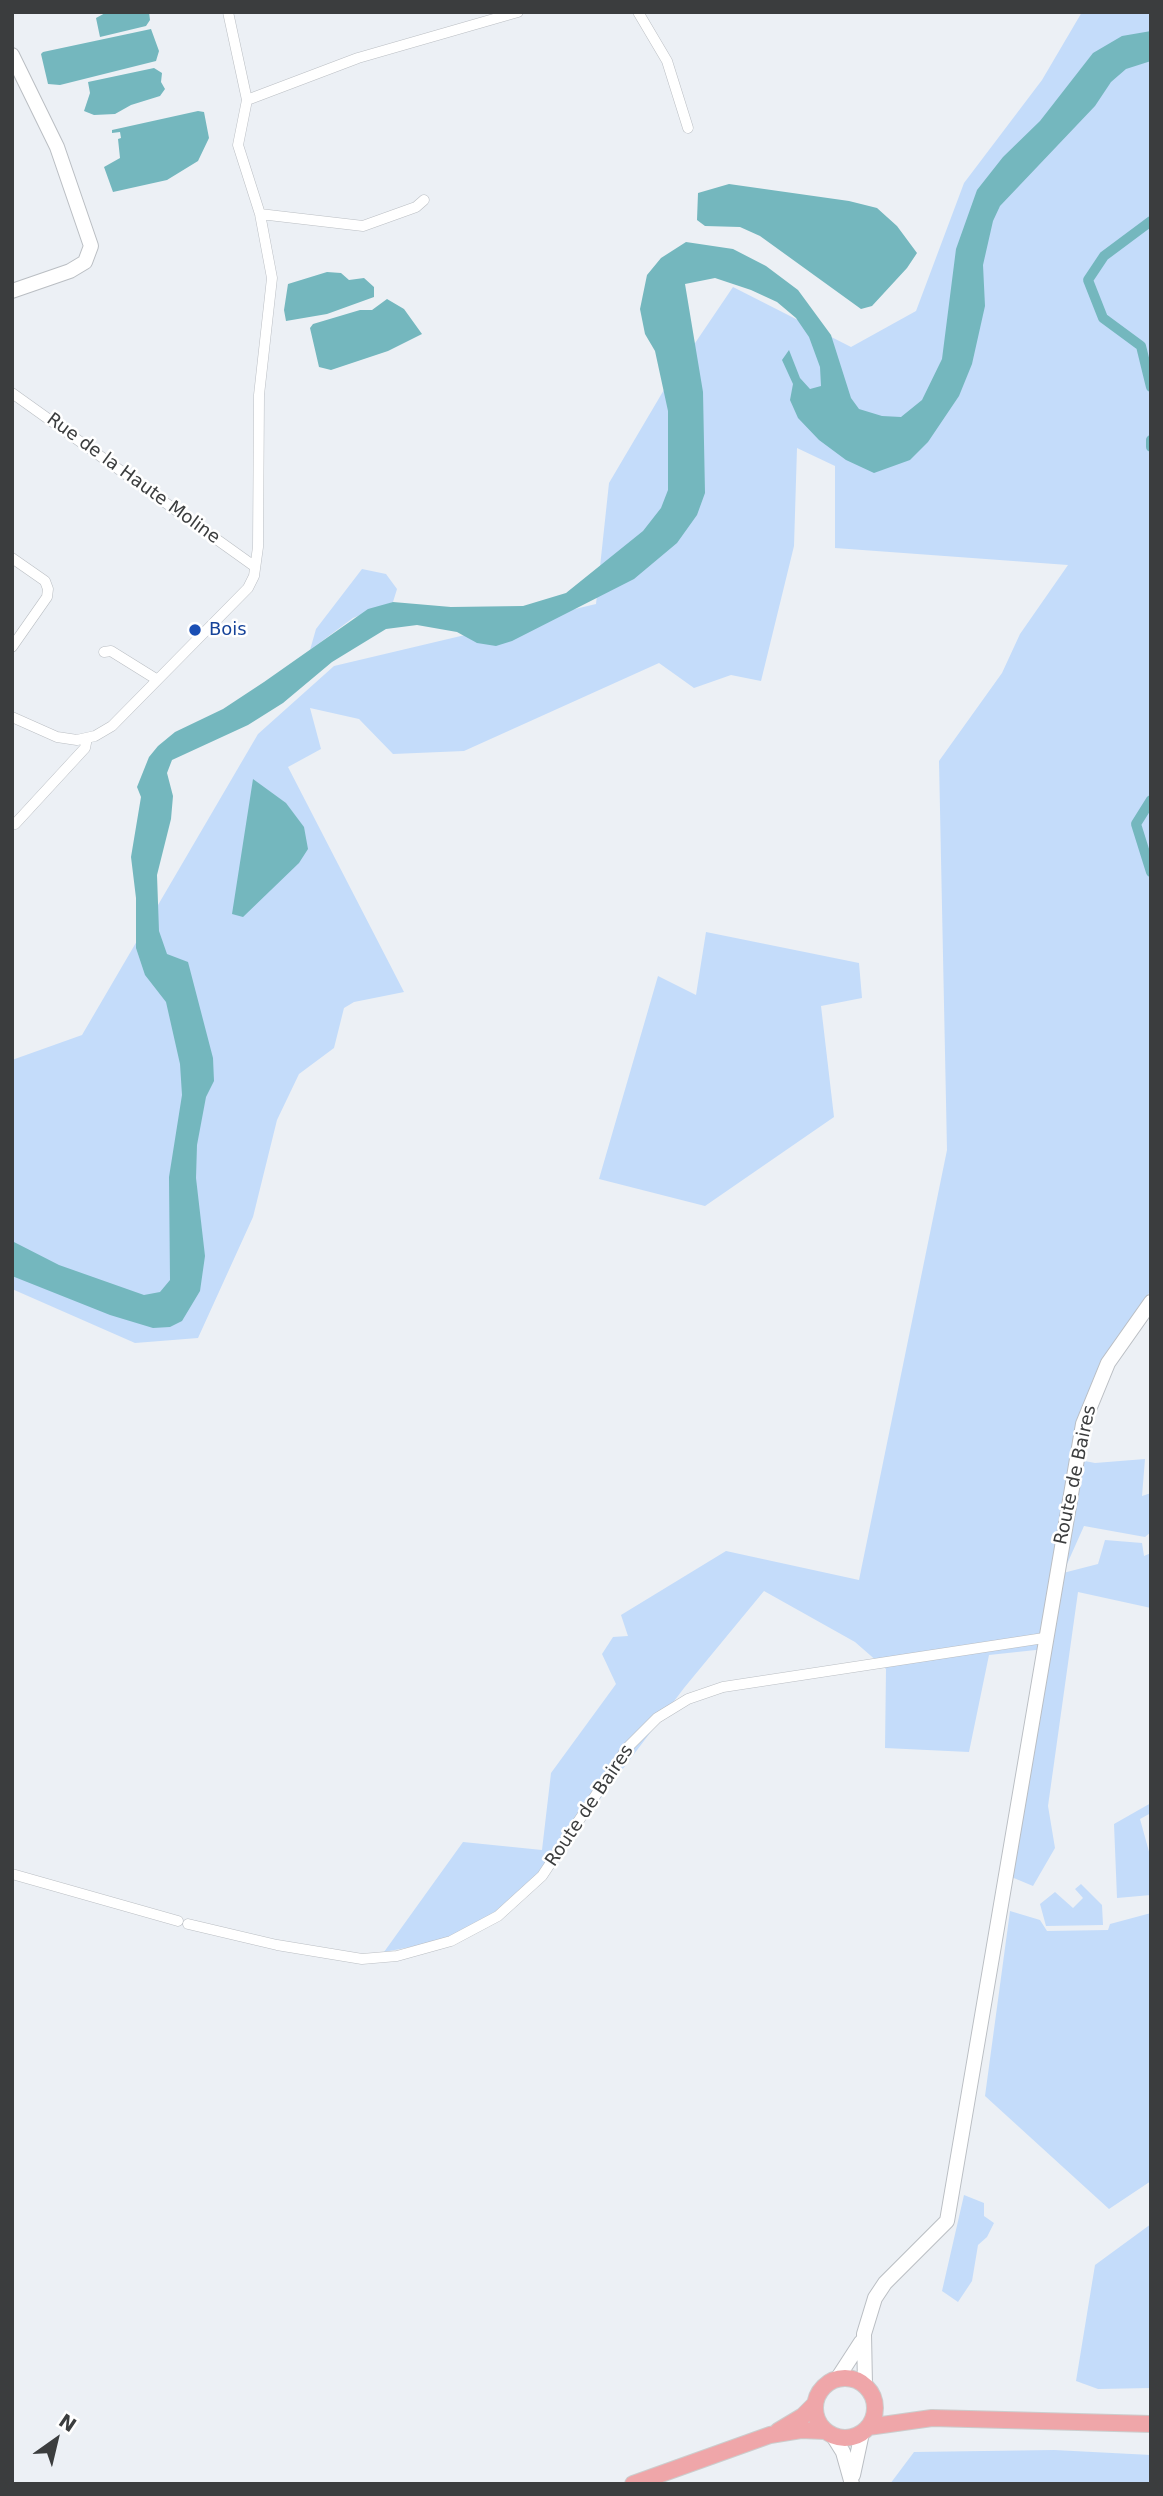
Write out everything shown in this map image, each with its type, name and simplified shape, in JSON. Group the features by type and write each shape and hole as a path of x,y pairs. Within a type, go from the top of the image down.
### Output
{"main road":[{"path":"633,2484 770,2435 803,2416 815,2404 824,2386 837,2379 850,2379 893,2410 932,2418 1151,2424"},
{"path":"865,2430 875,2412 869,2392"},
{"path":"815,2404 817,2420 829,2433"},
{"path":"770,2435 801,2430 847,2438 865,2430 932,2418"}],"street":[{"path":"12,717 57,737 87,738 112,726 248,588 258,547 259,395 272,278 260,214 238,145 247,100 228,12"},
{"path":"247,100 358,58 518,12"},
{"path":"638,12 667,61 688,128"},
{"path":"12,55 57,147 91,246 85,262 70,271 12,291"},
{"path":"260,214 363,226 416,207 424,201"},
{"name":"Rue de la Haute Moline","path":"12,393 254,566"},
{"path":"12,558 45,580 48,589 47,597 12,647"},
{"path":"104,652 111,651 156,679"},
{"path":"15,824 85,748 87,738"},
{"name":"Route de Baires","path":"864,2334 875,2298 885,2283 947,2221 1044,1639 1089,1404 1120,1342 1151,1302"},
{"name":"Route de Baires","path":"12,1874 183,1923 277,1945 362,1959 397,1956 451,1941 498,1916 542,1877 627,1748 657,1718 688,1699 723,1687 1044,1639"},
{"path":"837,2379 864,2334"},
{"path":"864,2334 869,2392"},
{"path":"852,2484 865,2430"},
{"path":"829,2433 843,2452 852,2484"}],"shaded area":[{"path":"107,12 149,12 150,20 146,26 100,37 96,18"},
{"path":"1082,12 1151,12 1151,1290 1094,1377 1069,1458 1095,1463 1145,1459 1142,1496 1151,1493 1151,1532 1145,1537 1084,1526 1063,1573 1098,1564 1105,1540 1142,1543 1144,1556 1151,1553 1151,1608 1078,1592 1048,1806 1055,1848 1033,1886 1009,1876 1045,1649 989,1655 969,1752 885,1748 886,1669 855,1642 764,1591 684,1688 538,1881 463,1937 384,1952 463,1842 542,1850 551,1773 616,1684 602,1654 613,1637 628,1636 621,1615 726,1551 859,1580 947,1150 939,761 1002,673 1020,634 1068,565 835,548 835,466 797,448 794,546 761,681 731,675 694,688 659,663 464,751 393,754 359,719 310,708 321,749 288,767 404,992 354,1002 344,1008 334,1048 299,1074 277,1120 253,1217 198,1338 135,1343 12,1289 12,1060 82,1035 258,734 334,666 596,604 609,483 668,383 733,287 851,347 916,311 964,183 1042,80"},
{"path":"151,29 159,51 156,61 60,85 48,84 41,54 43,52"},
{"path":"1151,31 1151,61 1126,69 1111,82 1095,106 1000,206 993,221 983,265 985,306 972,364 959,396 928,442 910,460 874,473 846,460 819,440 798,418 790,400 793,384 782,360 789,350 800,378 810,389 821,386 820,367 809,337 796,318 777,302 715,278 685,284 703,392 705,493 697,515 677,543 634,579 512,641 496,646 477,643 457,632 417,625 386,629 332,662 283,703 248,725 172,760 167,773 173,796 171,819 157,875 159,931 167,954 188,962 213,1058 214,1081 206,1097 197,1145 196,1178 205,1256 200,1291 182,1321 170,1327 153,1328 110,1315 12,1276 12,1241 59,1265 144,1295 160,1292 170,1280 169,1177 182,1095 180,1064 166,1002 145,975 136,948 136,898 131,857 141,797 137,787 149,757 158,746 175,732 223,709 368,609 393,602 451,607 523,606 566,593 643,531 661,508 668,490 668,411 655,351 645,334 640,309 647,275 661,258 686,242 733,249 766,266 798,290 831,335 851,398 859,409 882,416 901,417 922,400 942,359 956,249 977,190 1003,157 1040,121 1093,53 1122,36"},
{"path":"154,68 162,73 161,82 165,89 160,96 131,105 115,114 94,115 84,111 90,93 88,82"},
{"path":"198,111 204,112 209,138 198,161 167,180 113,192 104,167 120,158 118,139 121,138 120,132 112,133 112,130"},
{"path":"729,184 849,201 877,208 897,226 917,253 872,306 861,309 760,236 740,227 705,226 697,220 698,193"},
{"path":"327,272 341,273 349,280 364,278 374,287 374,297 327,314 286,321 284,310 288,284"},
{"path":"387,299 404,309 422,334 388,351 331,370 319,367 310,328 313,324 360,310 372,310"},
{"path":"362,569 386,574 397,589 393,602 353,618 310,650 316,629"},
{"path":"253,779 286,803 304,827 308,849 299,863 243,917 232,914"},
{"path":"706,932 859,963 862,998 821,1006 834,1117 705,1206 599,1179 658,976 696,995"},
{"path":"1151,1803 1151,1813 1140,1819 1151,1859 1151,1895 1117,1898 1114,1824"},
{"path":"1081,1884 1102,1905 1103,1925 1046,1926 1040,1904 1055,1892 1073,1908 1083,1898 1075,1889"},
{"path":"1010,1911 1040,1920 1047,1931 1108,1930 1110,1924 1151,1913 1151,2181 1109,2209 985,2096"},
{"path":"964,2195 984,2203 984,2216 994,2223 987,2237 978,2245 972,2281 958,2302 942,2291"},
{"path":"1151,2224 1151,2388 1098,2389 1076,2381 1095,2265"},
{"path":"1054,2450 1151,2455 1151,2484 890,2484 914,2452"}],"waterway":[{"path":"1151,221 1104,256 1088,280 1103,318 1141,346 1151,387"},
{"path":"1151,440 1151,447"},
{"path":"1151,800 1136,824 1151,872"}],"place":[{"name":"Bois","path":"195,630"}]}
